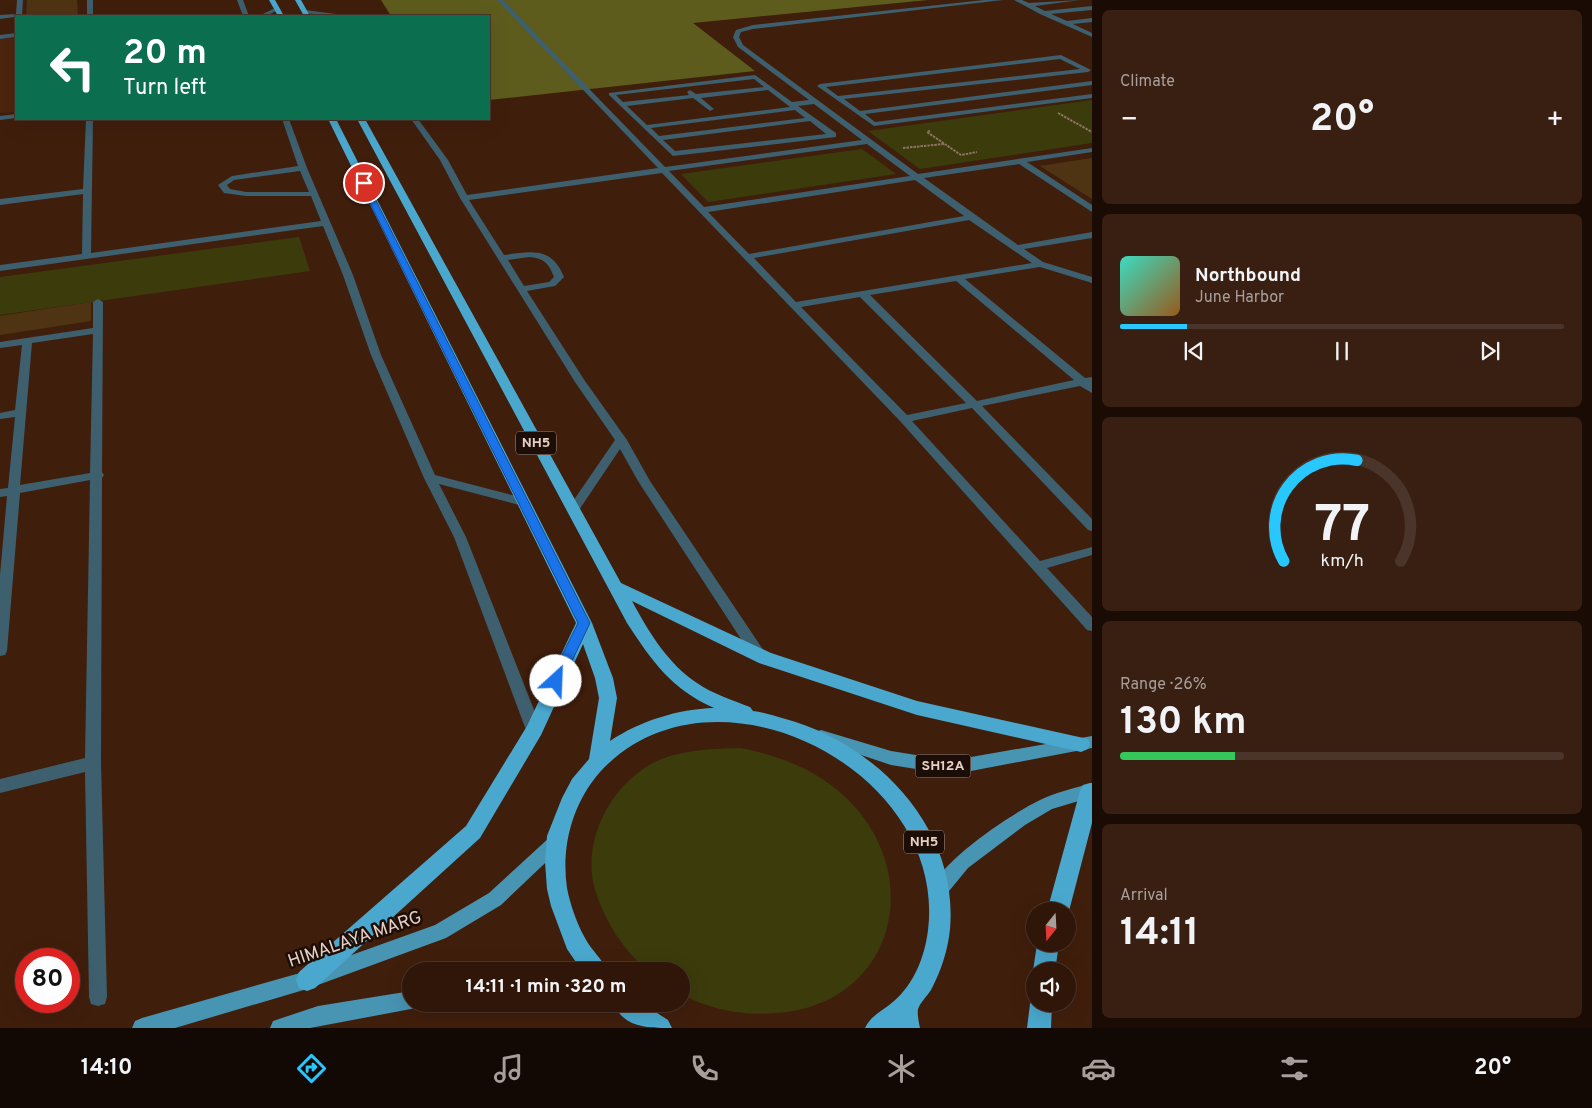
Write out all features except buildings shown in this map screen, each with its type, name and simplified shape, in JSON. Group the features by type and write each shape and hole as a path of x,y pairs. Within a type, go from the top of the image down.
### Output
{"highway":[{"path":"272,0 279,13"},
{"path":"298,0 306,14"},
{"name":"NH5","path":"332,120 584,623 604,678 608,698 598,760"},
{"name":"NH5","path":"362,120 614,586 633,619 655,651 684,683 714,701 798,728 826,741 854,758 879,779 901,802 919,829 932,859 939,890 941,920 936,951 924,979 906,1005 877,1028"},
{"path":"614,586 760,655 918,708 1087,743"},
{"path":"307,980 473,832 534,730 584,623"},
{"name":"NH5","path":"589,962 575,943 557,892 556,842 571,797 598,760 632,736 672,720 717,715 762,718"},
{"path":"1061,902 1091,790"},
{"path":"906,1005 908,1028"},
{"path":"635,1012 660,1028"},
{"path":"1039,1028 1040,1012"}],"main road":[{"name":"SH12A","path":"798,728 891,758 941,766 971,764 1087,743"},
{"path":"939,890 962,863 1019,820 1047,804 1091,790"},
{"name":"HIMALAYA MARG","path":"142,1028 307,980 440,932 495,899 556,842"},
{"path":"280,1028 318,1016 402,1002"}],"street":[{"path":"19,15 20,0"},
{"path":"90,0 90,15"},
{"path":"240,0 246,15"},
{"path":"500,0 746,257 904,418 1092,626"},
{"path":"1000,0 753,27 738,31 736,37 740,46 971,217 1016,248 1040,264 1092,280"},
{"path":"1017,0 1092,35"},
{"path":"1030,5 1078,0"},
{"path":"1042,13 1092,8"},
{"path":"306,14 321,15"},
{"path":"0,17 15,16"},
{"path":"1064,23 1092,20"},
{"path":"0,37 15,33"},
{"path":"1090,70 1061,57 820,86 874,124 1092,96"},
{"path":"837,98 1090,70"},
{"path":"755,77 833,135 673,154 611,94 683,86 755,77"},
{"path":"858,113 1092,83"},
{"path":"683,86 710,109"},
{"path":"946,87 968,99"},
{"path":"622,104 770,88"},
{"path":"645,127 793,106 844,103"},
{"path":"740,115 755,126"},
{"path":"0,118 15,116"},
{"path":"657,139 811,119"},
{"path":"86,256 89,120"},
{"path":"286,120 364,318 376,355 430,478 460,537 534,730"},
{"path":"416,120 444,160 464,198 580,382 621,440 644,481 760,655"},
{"path":"729,130 762,155"},
{"path":"464,198 868,141"},
{"path":"702,210 1092,150"},
{"path":"1020,161 1088,203 1092,209"},
{"path":"304,168 232,178 222,184 226,191 246,194 314,194"},
{"path":"0,202 87,191"},
{"path":"746,257 971,217"},
{"path":"0,268 327,223"},
{"path":"1016,248 1092,235"},
{"path":"503,258 533,254 542,255 550,260 557,269 559,277 552,284 522,289"},
{"path":"795,305 1040,264"},
{"path":"958,278 1087,381 1092,390"},
{"path":"863,294 974,404 1092,527"},
{"path":"98,302 98,475 93,763 98,997"},
{"path":"0,345 98,330"},
{"path":"0,652 27,341"},
{"path":"904,418 1087,381"},
{"path":"0,416 21,412"},
{"path":"573,510 621,440"},
{"path":"0,493 98,475"},
{"path":"430,478 523,502"},
{"path":"1038,566 1092,551"},
{"path":"0,786 93,763"}],"path":[{"path":"1067,112 1058,114 1092,132"},
{"path":"936,131 927,132 961,154 980,152"},
{"path":"882,151 944,144"}],"shaded area":[{"path":"381,0 928,0 693,23 755,71 490,100 490,15 390,15"},
{"path":"15,38 15,112 0,113 0,39"},
{"path":"1092,100 1092,143 920,169 868,131"},
{"path":"862,149 896,174 708,202 681,174"},
{"path":"299,237 310,271 0,315 0,277"},
{"path":"741,748 769,755 795,764 820,777 843,795 869,826 885,860 891,896 886,930 872,961 849,986 817,1004 776,1013 751,1014 727,1011 692,1000 690,999 690,962 638,962 616,935 596,893 592,874 592,854 596,834 614,798 627,782 642,770 669,756 700,750"}],"route":[{"path":"364,183 584,623 556,681"}]}
